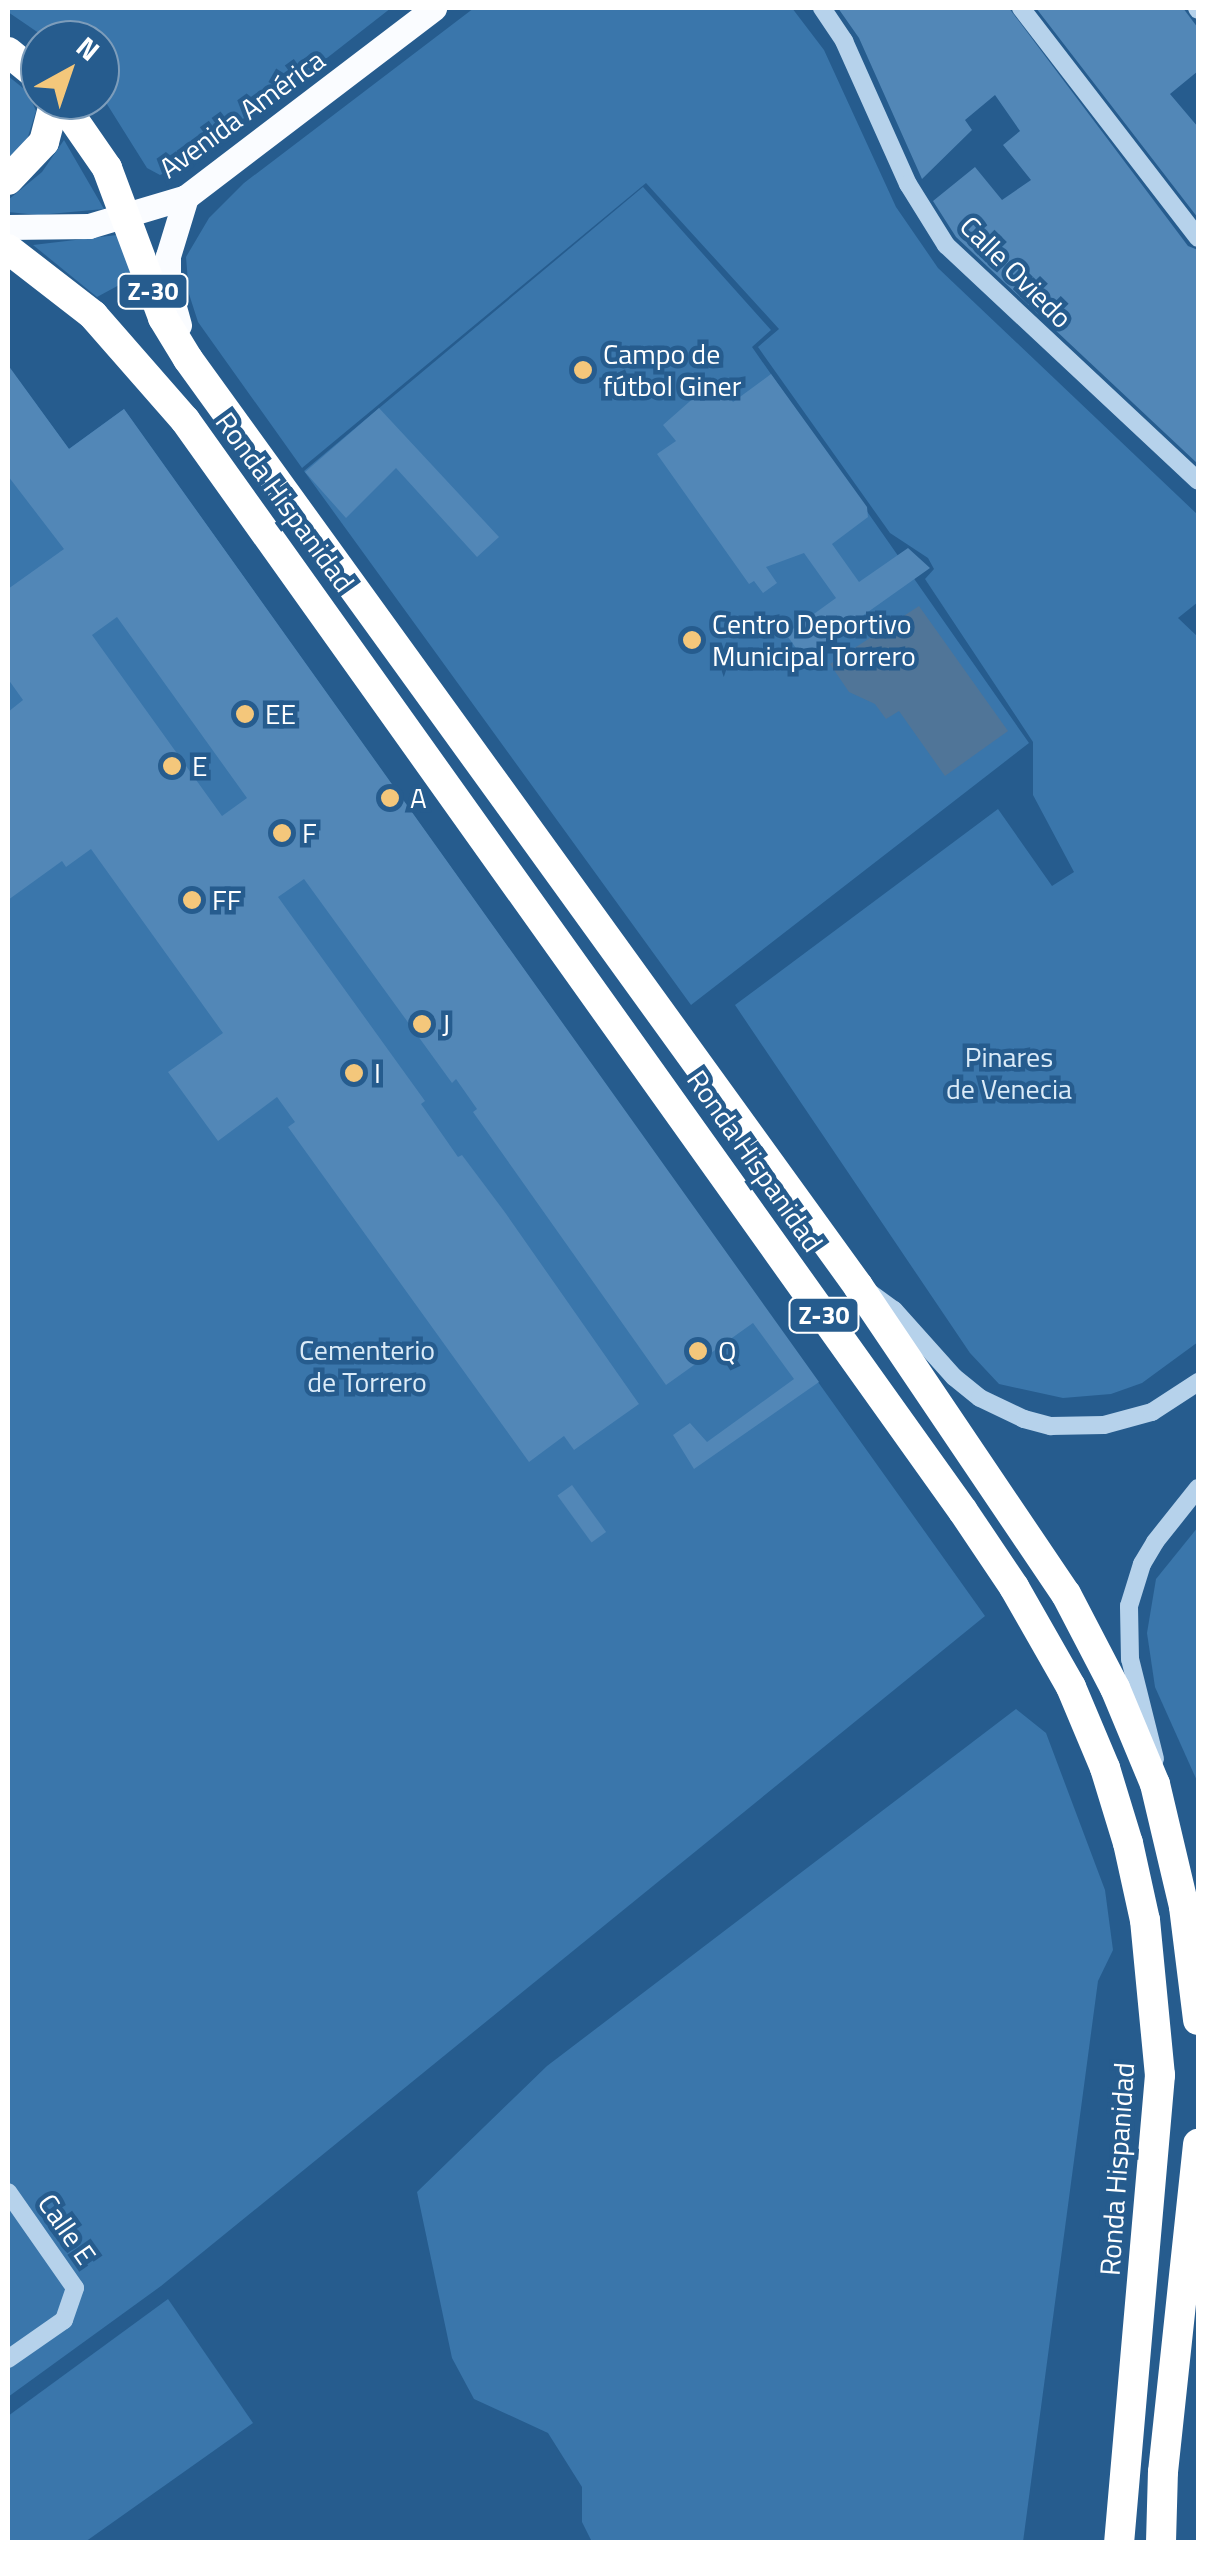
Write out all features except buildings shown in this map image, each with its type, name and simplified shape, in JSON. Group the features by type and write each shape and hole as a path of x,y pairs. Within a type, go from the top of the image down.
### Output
{"highway":[{"name":"Z-30","path":"8,180 44,142 51,120"},
{"name":"Ronda Hispanidad","path":"72,120 107,168 163,318 188,359 858,1286 1058,1580 1109,1674 1154,1784 1184,1907 1198,2020"},
{"name":"Ronda Hispanidad","path":"8,249 93,314 186,420 963,1511 1014,1587 1071,1687 1105,1768 1128,1843 1145,1920 1160,2075 1119,2542"},
{"path":"1161,2542 1167,2437 1198,2144"}],"main road":[{"name":"Avenida América","path":"8,227 74,228 128,218 186,197 434,8"},
{"path":"186,197 170,241 167,274 188,359"}],"street":[{"name":"Calle Oviedo","path":"822,8 844,41 908,184 946,245 1198,481"},
{"path":"1021,8 1198,238"},
{"path":"858,1286 888,1304 954,1377 980,1398 1024,1420 1051,1426 1104,1424 1152,1412 1198,1382"},
{"path":"1154,1784 1154,1748 1130,1659 1127,1625 1142,1564 1198,1488"},
{"name":"Calle E","path":"8,2192 75,2288 64,2320 8,2359"}],"green space":[{"path":"8,8 391,8 204,154 160,175 147,168 117,120 120,120 120,20 20,20"},
{"name":"Pinares de Venecia","path":"474,8 792,8 824,50 896,207 938,268 1198,515 1198,602 1178,618 1198,637 1198,1342 1142,1383 1111,1394 1063,1398 999,1384 970,1353 735,1005 998,809 1052,886 1074,872 1033,795 1033,742 925,579 934,569 928,558 890,533 758,347 779,329 646,183 302,468 198,322 189,294 186,257 209,218 244,183"},
{"path":"8,76 20,86 20,120 33,120 26,143 8,162"},
{"path":"64,140 104,209 38,215 8,212 8,200 42,172"},
{"name":"Centro Deportivo Municipal Torrero","path":"643,187 771,330 752,347 1029,743 691,1005 304,471"},
{"path":"117,235 134,277 97,297 33,245"},
{"name":"Cementerio de Torrero","path":"14,374 69,449 124,409 985,1616 161,2286 8,2397 8,378"},
{"path":"1198,1527 1198,1783 1155,1687 1147,1633 1156,1579"},
{"path":"1016,1709 1046,1733 1105,1890 1113,1950 1098,1981 1023,2542 592,2542 582,2522 582,2487 548,2433 474,2399 452,2358 417,2192 547,2066"},
{"path":"168,2299 253,2423 85,2542 8,2542 8,2416"}],"shaded area":[{"path":"919,606 1008,731 945,776 899,711 886,719 875,704 849,692 830,664"}],"place":[{"name":"Campo de fútbol Giner","path":"583,370"},
{"name":"Centro Deportivo Municipal Torrero","path":"692,640"},
{"name":"EE","path":"245,714"},
{"name":"E","path":"172,766"},
{"name":"A","path":"390,798"},
{"name":"F","path":"282,833"},
{"name":"FF","path":"192,900"},
{"name":"J","path":"422,1024"},
{"name":"I","path":"354,1073"},
{"name":"Q","path":"698,1351"}]}
